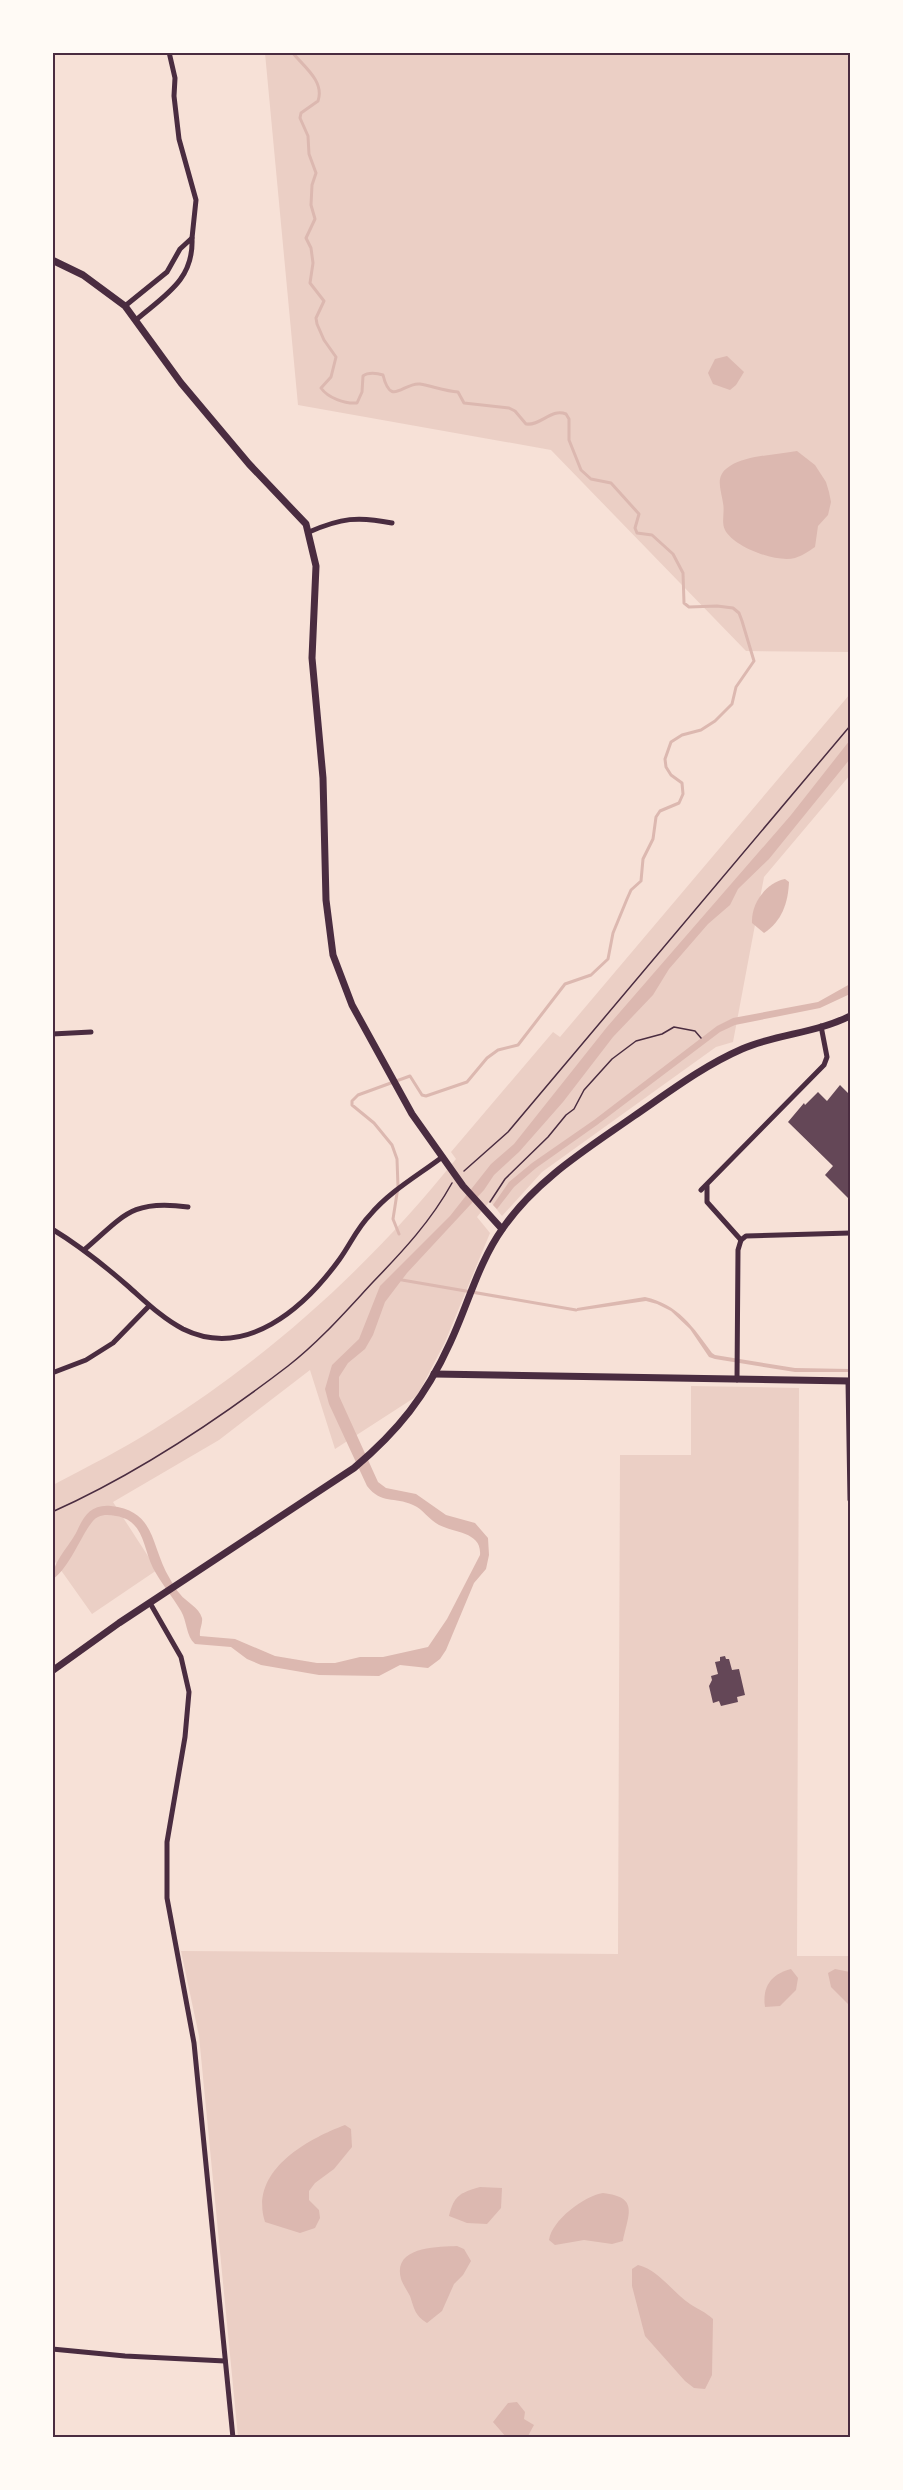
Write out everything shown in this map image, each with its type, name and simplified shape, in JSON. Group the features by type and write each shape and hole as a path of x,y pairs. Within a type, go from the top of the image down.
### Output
{"street":[{"path":"136,320 181,282 193,255 192,238 196,200 179,139 175,78 170,52"},
{"path":"125,306 167,272 180,249 192,238"},
{"path":"52,260 84,275 125,306 168,367 249,464 306,524 316,566 312,658 322,770 326,900 333,955 352,1005 412,1114 462,1186 502,1229"},
{"path":"309,532 350,518 367,518 392,523"},
{"path":"52,1671 178,1584 354,1468 372,1453 416,1406 451,1342 481,1267 502,1229 535,1189 693,1075 744,1048 850,1016"},
{"path":"701,1190 824,1065 827,1057 821,1026"},
{"path":"52,1034 92,1032"},
{"path":"52,1229 84,1250 149,1306 183,1329 200,1335 221,1337 261,1332 298,1306 319,1285 340,1259 370,1214 399,1188 441,1158"},
{"path":"707,1186 707,1202 741,1240"},
{"path":"84,1250 129,1212 142,1206 165,1204 188,1207"},
{"path":"737,1380 738,1250 741,1240 746,1236 850,1233"},
{"path":"52,1373 86,1360 113,1342 149,1306"},
{"path":"434,1374 849,1381 850,1500"},
{"path":"150,1603 181,1657 189,1692 185,1737 167,1842 167,1898 194,2043 233,2438"},
{"path":"52,2349 125,2356 225,2361"}],"path":[{"path":"52,1512 95,1493 182,1442 289,1365 339,1318 414,1238 456,1178 508,1132 850,726"},
{"path":"492,1208 490,1203 505,1179 574,1109 584,1090 612,1059 636,1041 663,1034 674,1027 694,1031 701,1038"}],"shaded area":[{"path":"265,53 850,53 850,652 746,651 551,450 298,405"},
{"path":"727,356 744,372 730,390 713,384 708,373 715,359"},
{"path":"797,451 815,465 826,482 831,502 828,515 818,526 815,547 798,557 787,559 767,556 746,548 730,536 724,527 720,483 722,474 737,462"},
{"path":"850,694 850,775 764,877 733,1042 716,1047 542,1172 502,1216 490,1201 477,1217 490,1233 445,1342 417,1396 335,1449 310,1370 219,1440 113,1502 157,1570 92,1614 53,1559 53,1485 131,1443 198,1400 279,1339 354,1272 389,1236 456,1159 451,1152 553,1032 560,1037"},
{"path":"850,740 850,759 769,859 738,889 730,905 708,924 669,969 653,995 613,1037 563,1102 407,1273 385,1302 373,1335 365,1349 348,1363 339,1377 339,1396 378,1482 386,1488 416,1494 446,1515 475,1523 488,1538 489,1555 486,1569 474,1583 446,1650 440,1659 428,1668 400,1665 379,1676 319,1675 261,1665 247,1659 231,1647 195,1644 190,1637 181,1611 153,1568 137,1529 132,1523 116,1516 102,1515 93,1521 67,1564 53,1579 58,1561 86,1516 99,1507 111,1506 126,1509 145,1523 175,1587 200,1614 202,1620 200,1636 235,1639 275,1656 317,1663 335,1663 360,1657 383,1657 428,1647 447,1619 480,1555 479,1547 477,1542 466,1534 439,1525 417,1507 406,1502 378,1496 367,1486 329,1404 325,1389 332,1365 359,1339 380,1286 450,1216 491,1164 514,1144 607,1027 791,815"},
{"path":"785,879 789,882 783,911 764,933 752,923 754,908 766,889"},
{"path":"850,984 850,994 820,1008 735,1025 720,1032 536,1168 514,1187 497,1209 493,1205 509,1182 532,1163 594,1120 717,1026 733,1018 818,1002"},
{"path":"645,1297 657,1300 676,1311 692,1326 715,1355 795,1368 850,1369 850,1372 795,1372 709,1357 690,1329 671,1311 646,1301 577,1311 577,1308"},
{"path":"691,1386 799,1388 797,1956 850,1956 850,2437 238,2437 199,2036 181,1951 618,1954 620,1455 691,1455"},
{"path":"791,1969 798,1978 796,1990 780,2006 765,2007 765,1993 769,1982 778,1974"},
{"path":"835,1969 850,1972 850,2006 831,1987 828,1973"},
{"path":"345,2125 351,2129 352,2147 334,2169 315,2183 309,2191 309,2200 319,2210 320,2218 315,2228 300,2233 265,2222 262,2204 265,2188 273,2173 284,2160 313,2139"},
{"path":"480,2187 502,2188 501,2208 487,2224 467,2223 449,2216 453,2203 459,2196"},
{"path":"603,2193 615,2195 627,2203 629,2215 623,2241 612,2244 584,2240 555,2245 549,2240 551,2232 570,2210 587,2199"},
{"path":"457,2246 464,2249 471,2261 463,2275 454,2284 442,2311 427,2323 420,2318 401,2279 400,2268 403,2260 418,2250"},
{"path":"638,2265 652,2272 683,2299 713,2319 712,2375 705,2389 694,2388 685,2381 645,2336 632,2286 632,2269"},
{"path":"517,2402 525,2412 524,2419 534,2425 528,2436 506,2437 493,2422 508,2403"}],"building":[{"path":"840,1085 850,1095 850,1200 825,1175 833,1166 788,1122 804,1103 805,1105 818,1092 827,1101"},
{"path":"725,1656 729,1659 732,1670 739,1669 745,1695 737,1697 738,1702 721,1706 719,1701 713,1703 709,1686 711,1676 718,1674 715,1662"}],"waterway":[{"path":"292,52 316,80 319,94 318,101 301,113 300,118 308,136 309,154 316,173 312,185 311,205 315,219 306,238 311,248 313,263 310,283 324,301 316,318 317,324 324,340 336,357 331,377 321,388 337,400 357,403 362,392 363,376 375,373 383,375 386,385 394,392 414,384 458,392 464,403 509,408 515,411 526,424 556,413 566,414 569,419 569,440 581,470 591,479 611,483 639,514 635,528 637,533 652,535 673,554 683,573 684,603 689,607 733,608 739,613 754,661 736,687 732,704 715,721 701,730 682,735 671,742 665,759 666,767 671,775 682,783 683,794 679,803 660,811 656,817 653,839 643,859 641,881 631,890 627,899 613,933 608,959 591,975 565,984 518,1045 498,1050 487,1058 467,1082 426,1096 422,1095 410,1076 358,1095 352,1101 352,1105 374,1123 392,1145 397,1159 398,1187 393,1219 399,1234"},
{"path":"402,1280 576,1310"}]}
